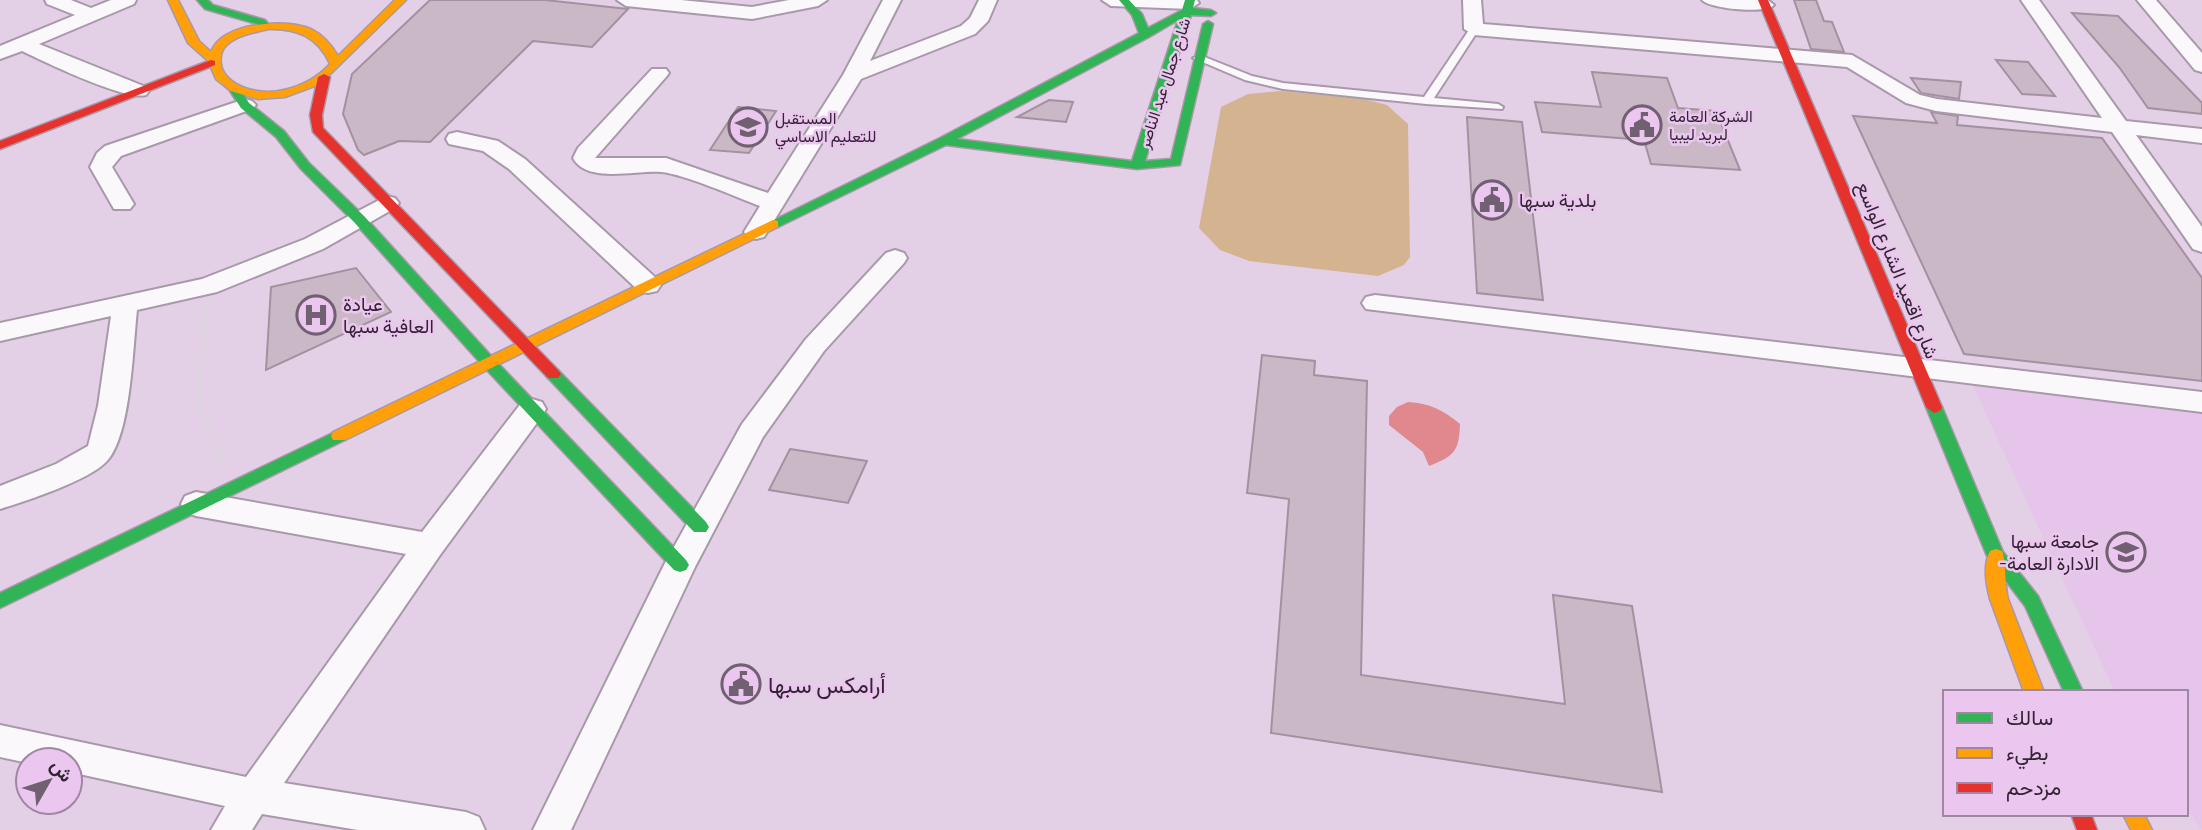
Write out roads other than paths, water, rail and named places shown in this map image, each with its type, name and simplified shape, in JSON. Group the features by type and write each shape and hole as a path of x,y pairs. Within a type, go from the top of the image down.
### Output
{"main road":[{"path":"173,0 194,44 212,61"},
{"path":"202,0 209,7 267,26 302,28 314,33 325,42 336,64"},
{"path":"241,98 303,88 324,77 401,0"},
{"path":"1124,1 1136,13 1145,35"},
{"name":"شارع اقعيد الشارع الواسع","path":"1764,3 1996,556 2032,601 2073,690"},
{"path":"0,601 944,141 1145,35 1189,5 1212,7"},
{"name":"شارع جمال عبد الناصر","path":"1189,5 1137,165 1176,162 1212,7"},
{"path":"287,12 267,26 227,40 215,50 212,61 214,74 280,134 305,166 359,219 489,363 680,565"},
{"path":"0,145 212,61"},
{"path":"324,77 316,115 317,129 700,527"},
{"path":"944,141 1137,165"},
{"name":"شارع اقعيد الشارع الواسع","path":"1996,556 1995,583 1999,599 2033,690"}],"street":[{"path":"54,0 92,15"},
{"path":"0,53 127,0"},
{"path":"626,0 752,13 818,0"},
{"path":"757,232 853,75 892,0"},
{"path":"853,75 968,30 978,21 988,0"},
{"path":"1111,0 1189,5"},
{"path":"1472,0 1474,29 1852,61 1913,99 1936,105 2202,136"},
{"path":"1712,0 1764,3"},
{"path":"2030,0 2115,125 2201,242"},
{"path":"2146,0 2202,66"},
{"path":"2177,36 2202,38"},
{"path":"23,44 71,66 139,91"},
{"path":"659,73 586,153 586,162 599,166 666,165 774,202"},
{"path":"122,204 101,167 104,158 113,150 241,98"},
{"path":"457,139 490,146 517,164 649,285"},
{"path":"1,334 208,286 276,261 387,203"},
{"path":"552,830 680,565 752,430 815,345 895,258"},
{"path":"1375,303 2202,402"},
{"path":"0,498 86,462 102,448 108,427 125,305"},
{"path":"230,830 429,545 532,409"},
{"path":"197,504 429,545"},
{"path":"0,741 255,796 466,830"}],"lane":[{"path":"1426,101 1474,29"},
{"path":"1198,58 1249,78 1283,86 1498,107"}],"place":[{"name":"الشركة العامة لبريد ليبيا","path":"1642,125"},
{"name":"المستقبل للتعليم الاساسي","path":"748,127"},
{"name":"بلدية سبها","path":"1492,200"},
{"name":"عيادة العافية سبها","path":"316,315"},
{"name":"جامعة سبها -الادارة العامة","path":"2126,552"},
{"name":"أرامكس سبها","path":"741,684"}]}
